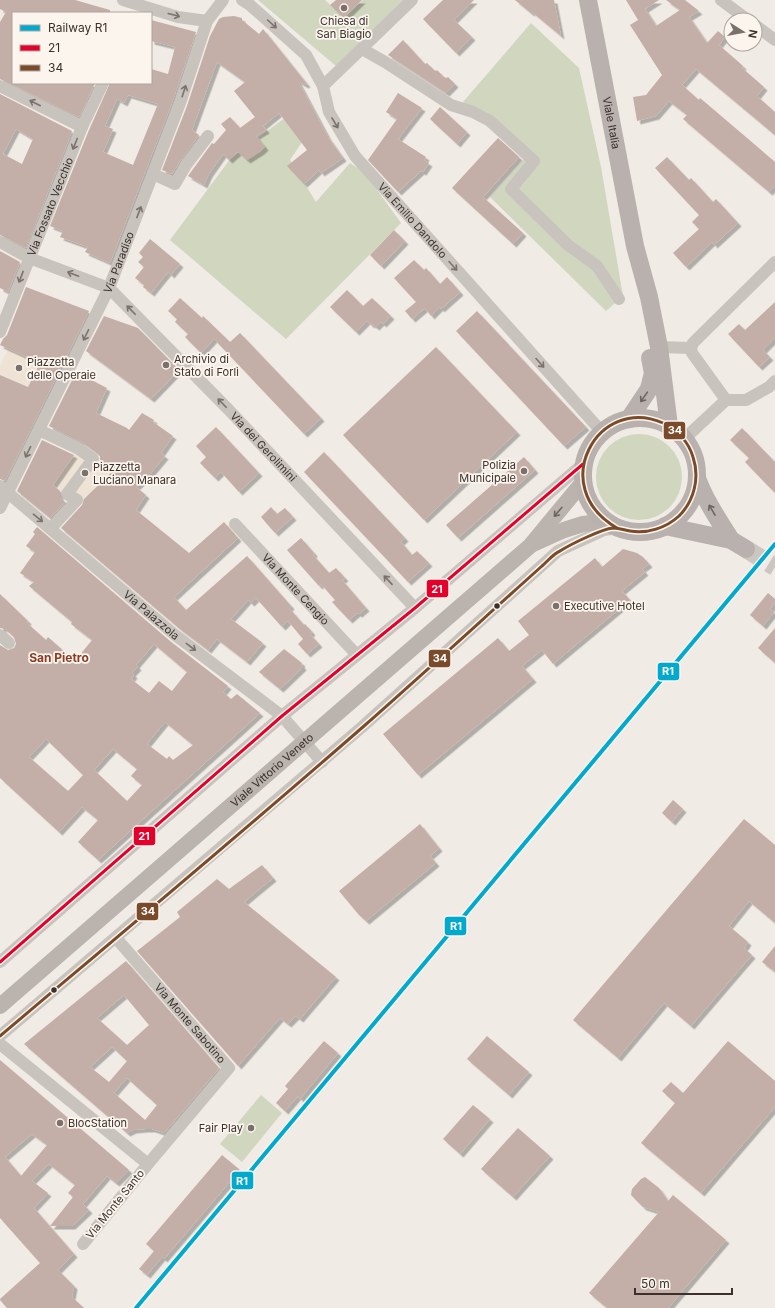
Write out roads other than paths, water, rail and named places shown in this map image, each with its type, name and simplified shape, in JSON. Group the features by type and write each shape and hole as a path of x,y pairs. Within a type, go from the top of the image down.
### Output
{"main road":[{"name":"Viale Italia","path":"588,0 635,246 649,297 659,347 669,426"},
{"name":"Viale Italia","path":"629,419 650,389 653,373 641,310 635,246"},
{"path":"643,418 656,420 669,426 684,439 691,450 696,464 694,492 687,506 677,518 665,526 644,532 633,532 612,524 595,510 587,497 583,482 584,464 590,446 602,432 614,424 629,419 643,418"},
{"path":"665,526 738,544 712,511 696,478"},
{"name":"Viale Vittorio Veneto","path":"0,1005 530,546 583,482"},
{"name":"Viale Vittorio Veneto","path":"530,546 564,530 582,524 612,524"}],"street":[{"name":"Via Paradiso","path":"0,508 4,490 39,430 109,288 180,103 207,21 223,0"},
{"name":"Via Emilio Dandolo","path":"242,0 250,5 306,55 323,86 328,112 355,156 602,432"},
{"path":"323,86 412,0"},
{"path":"721,0 737,12"},
{"path":"129,6 178,17 207,21"},
{"path":"763,31 775,40"},
{"path":"362,48 451,105 474,112 490,121 534,161 511,189 568,245 597,266 619,299"},
{"name":"Via Fossato Vecchio","path":"0,332 82,127 103,84"},
{"path":"0,86 82,127"},
{"path":"153,174 175,184 186,165 208,136"},
{"path":"0,242 29,258 109,288"},
{"path":"726,400 692,353 691,348 693,343 775,262"},
{"name":"Via dei Gerolimini","path":"109,288 228,410 415,608"},
{"path":"659,347 691,348"},
{"path":"684,439 726,400 746,400 769,387 775,381"},
{"path":"39,430 80,448 93,459 67,494 77,500 51,528"},
{"path":"0,962 282,716 415,608 584,464"},
{"name":"Via Palazzola","path":"4,490 51,528 175,635 282,716 322,762"},
{"name":"Via Monte Cengio","path":"235,524 357,655"},
{"path":"0,1036 322,762 558,551 604,530 612,524"},
{"name":"Via Monte Sabotino","path":"116,938 229,1068 148,1164"},
{"name":"Via Monte Santo","path":"0,1044 148,1164 84,1244"}],"tunnel":[{"path":"746,549 775,567"}],"rail line":[{"name":"R1","path":"136,1308 775,544"}],"place":[{"name":"Chiesa di San Biagio","path":"344,8"},
{"name":"Archivio di Stato di Forlì","path":"166,365"},
{"name":"Piazzetta delle Operaie","path":"19,368"},
{"name":"Polizia Municipale","path":"524,471"},
{"name":"Piazzetta Luciano Manara","path":"85,473"},
{"name":"Executive Hotel","path":"556,606"},
{"name":"BlocStation","path":"60,1123"},
{"name":"Fair Play","path":"251,1128"}],"district":[{"name":"San Pietro","path":"59,657"}]}
